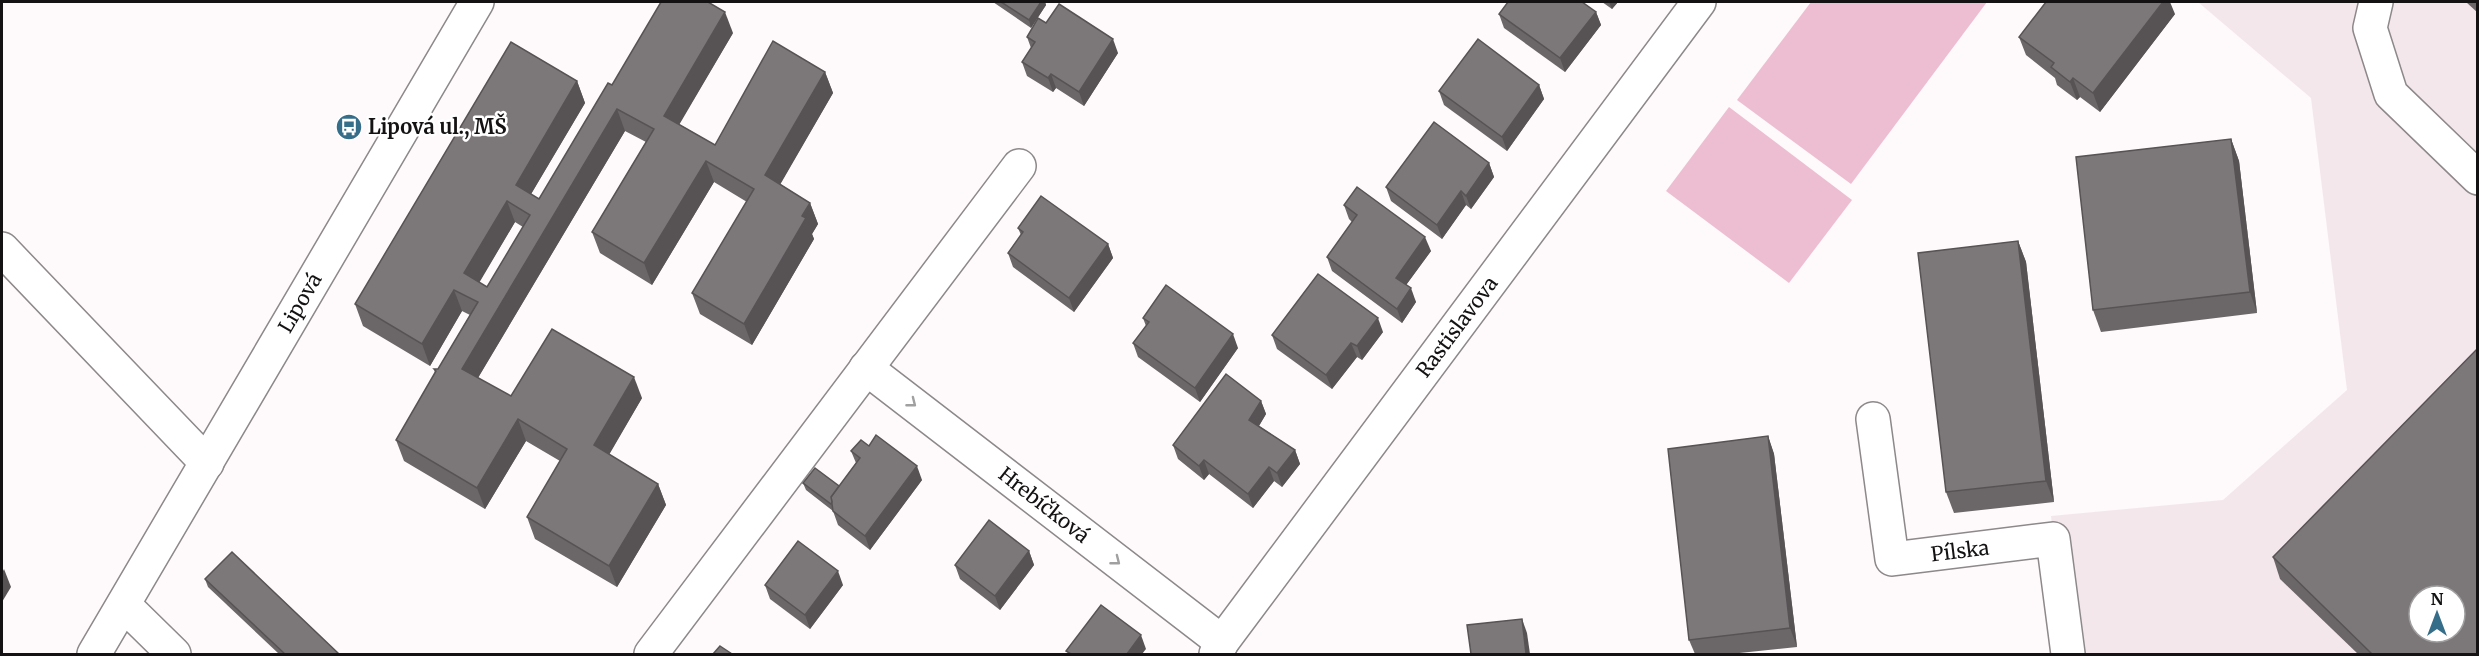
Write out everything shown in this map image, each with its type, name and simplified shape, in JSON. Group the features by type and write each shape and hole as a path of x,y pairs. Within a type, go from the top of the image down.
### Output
{"street":[{"name":"Lipová","path":"94,654 477,2"},
{"name":"Rastislavova","path":"1219,648 1699,2"},
{"path":"2376,2 2370,28 2391,94 2478,178"},
{"path":"651,654 1019,166"},
{"path":"2,249 207,463"},
{"name":"Hrebíčková","path":"866,368 1219,648"},
{"name":"Pílska","path":"1873,419 1892,559 2053,539 2068,654"},
{"path":"123,605 174,654"}],"shaded area":[{"path":"1811,2 1987,2 1851,184 1737,100"},
{"path":"2198,2 2477,2 2477,654 2066,654 2051,516 2223,500 2347,390 2311,98"},
{"path":"1729,107 1852,200 1789,283 1666,191"}],"building":[{"path":"661,2 708,2 725,12 664,116 715,145 773,41 825,72 765,175 810,203 802,216 806,218 744,324 692,293 754,189 706,161 644,263 592,232 654,129 617,109 462,369 511,396 552,329 634,377 594,445 658,484 609,566 527,517 567,449 518,419 477,488 396,440 436,371 434,369 438,369 478,302 454,290 422,344 355,304 511,42 577,81 516,185 539,199 608,83 612,85","holes":["507,201 530,215 487,287 464,273"]},
{"path":"1001,2 1041,2 1029,20"},
{"path":"1508,2 1582,2 1596,12 1560,58 1499,14"},
{"path":"2046,2 2163,2 2093,93 2073,78 2070,82 2051,67 2054,63 2019,37"},
{"path":"1059,4 1113,39 1079,92 1051,74 1048,78 1022,62 1035,42 1027,37 1038,18 1046,23"},
{"path":"1478,39 1539,85 1502,137 1439,91"},
{"path":"1434,122 1489,163 1466,196 1461,191 1437,225 1386,187"},
{"path":"2231,139 2250,292 2093,310 2076,157"},
{"path":"1357,187 1425,237 1396,278 1411,288 1397,309 1327,257 1357,215 1344,205"},
{"path":"1041,196 1108,244 1069,298 1008,253 1023,232 1018,228"},
{"path":"2018,241 2046,481 1946,492 1918,253"},
{"path":"1318,274 1378,318 1357,346 1351,343 1326,375 1272,335"},
{"path":"1166,285 1233,334 1195,388 1133,343 1149,322 1143,318"},
{"path":"2478,348 2478,654 2372,654 2273,557"},
{"path":"1226,374 1261,401 1249,420 1295,450 1277,473 1269,467 1248,494 1204,460 1199,466 1173,445"},
{"path":"876,435 917,466 865,536 833,511 831,497 860,458 851,451 861,440 869,446"},
{"path":"1768,436 1790,628 1689,640 1668,449"},
{"path":"815,468 839,486 831,497 831,504 803,483"},
{"path":"989,520 1029,551 995,596 955,565"},
{"path":"798,541 838,571 805,615 765,585"},
{"path":"232,552 339,654 285,654 205,579"},
{"path":"1101,605 1141,635 1127,654 1071,654 1066,651"},
{"path":"1522,619 1526,654 1471,654 1467,625"},
{"path":"720,646 732,654 713,654"}],"place":[{"name":"Lipová ul., MŠ","path":"349,127"}]}
